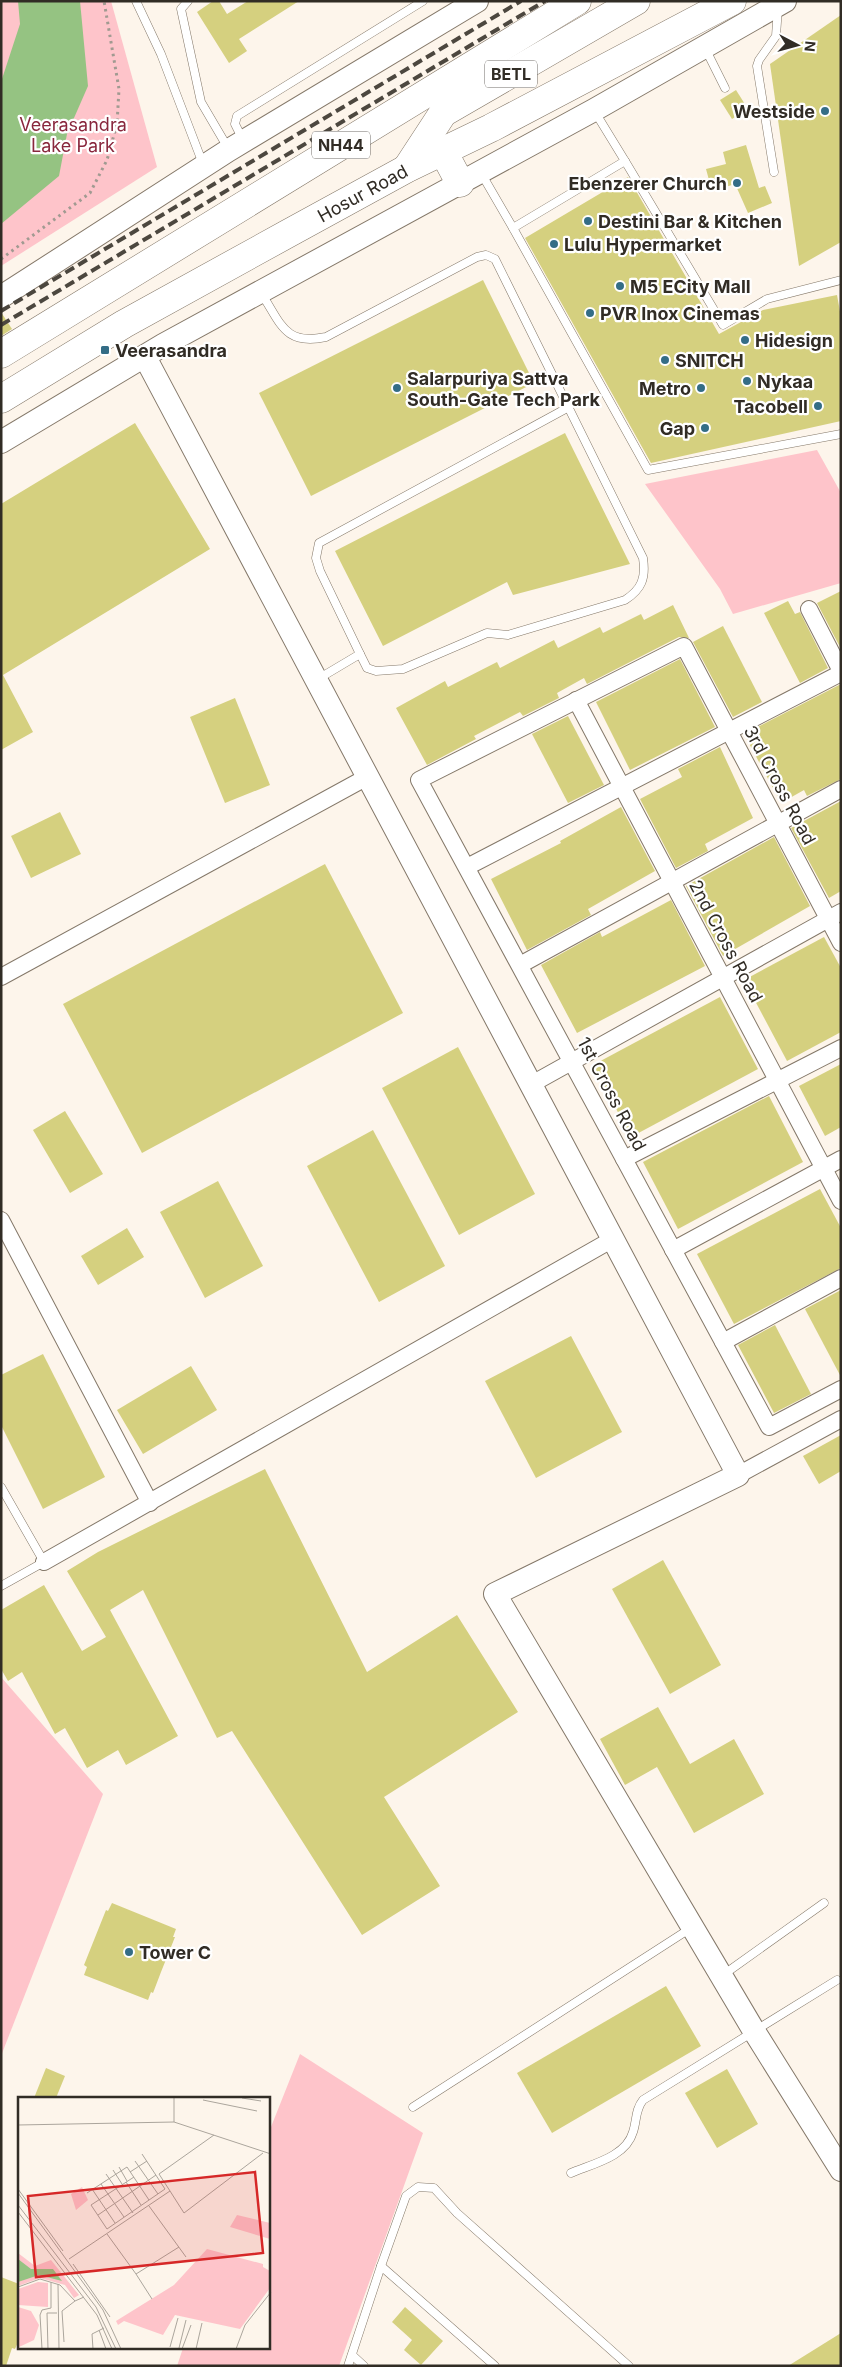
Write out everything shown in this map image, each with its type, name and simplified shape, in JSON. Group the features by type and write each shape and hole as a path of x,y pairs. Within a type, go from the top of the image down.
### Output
{"highway":[{"name":"NH44","path":"1,354 577,1"},
{"name":"BETL","path":"406,169 443,113 636,1"},
{"name":"Hosur Road","path":"1,398 124,324 406,169 732,1"},
{"path":"443,151 470,177"},
{"path":"106,290 124,324"}],"street":[{"path":"1,297 204,166 477,1"},
{"path":"1,442 260,291 594,110 781,3"},
{"path":"145,357 369,776 530,1085 738,1475"},
{"path":"467,866 841,672 835,647 809,609"},
{"name":"3rd Cross Road","path":"576,700 684,646 778,824 834,916 841,943"},
{"name":"1st Cross Road","path":"576,700 420,780 769,1427 841,1389"},
{"name":"2nd Cross Road","path":"576,700 841,1201"},
{"path":"1,977 369,776"},
{"path":"520,965 841,789"},
{"path":"530,1085 834,916"},
{"path":"624,1160 841,1048"},
{"path":"673,1250 841,1159"},
{"path":"1,1220 150,1503"},
{"path":"44,1562 613,1240"},
{"path":"723,1342 841,1278"},
{"path":"841,1419 738,1475 495,1594 754,2031 841,2170"}],"lane":[{"path":"136,1 160,54 204,166"},
{"path":"188,1 181,9 201,102 237,146"},
{"path":"237,146 234,124 237,116 423,1"},
{"path":"774,172 757,66 759,60 776,36 781,3"},
{"path":"704,46 725,88"},
{"path":"594,110 723,325 767,299 841,280"},
{"path":"513,228 625,162"},
{"path":"470,177 513,228 648,470 841,434"},
{"path":"260,291 285,331 293,337 312,340 326,337 477,257 486,255 495,259 569,407 643,558 645,571 642,585 636,593 625,600 508,635 487,633 404,669 376,671 367,668 320,571 316,558 319,544 569,407"},
{"path":"317,679 360,654"},
{"path":"1,1487 44,1562 1,1586"},
{"path":"721,1976 824,1903"},
{"path":"413,2107 692,1927"},
{"path":"571,2173 611,2157 630,2142 634,2130 637,2107 643,2100 837,1980"},
{"path":"348,2366 406,2196 418,2187 434,2188 457,2213 629,2366"},
{"path":"381,2266 496,2366"},
{"path":"352,2355 364,2366"}],"path":[{"path":"1,259 90,193 107,160 117,124 119,89 104,1"}],"green space":[{"name":"Veerasandra Lake Park","path":"1,1 111,1 157,167 1,266"},
{"path":"817,450 841,493 841,583 733,614 720,589 645,484"},
{"path":"1,1677 103,1794 1,2056"},
{"path":"300,2054 423,2133 339,2366 177,2366 182,2350 270,2350 270,2129"}],"shaded area":[{"path":"18,1 80,1 88,86 67,134 59,176 1,224 1,82 20,24"}],"building":[{"path":"213,1 219,1 227,14 248,1 299,1 239,39 247,51 229,63 197,12"},
{"path":"841,15 841,242 799,266 770,64"},
{"path":"736,90 748,109 732,119 720,100"},
{"path":"746,145 759,188 765,186 772,203 748,213 736,186 733,187 732,185 712,191 706,169 726,164 723,152"},
{"name":"M5 ECity Mall","path":"628,177 719,334 763,310 837,295 841,317 841,421 651,463 525,238"},
{"name":"Salarpuriya Sattva South-Gate Tech Park","path":"483,280 534,383 311,496 259,393"},
{"path":"1,312 12,329 1,336"},
{"path":"135,423 210,549 3,675 33,732 1,750 1,504"},
{"path":"565,433 630,564 513,595 507,582 383,646 335,551"},
{"path":"841,591 841,649 817,603"},
{"path":"788,601 795,614 800,612 828,668 800,683 764,613"},
{"path":"673,605 689,638 679,637 587,684 584,678 557,693 559,698 523,716 520,712 474,736 476,739 427,765 396,708 445,681 448,687 497,662 500,668 554,640 558,648 600,627 603,633 641,614 644,620"},
{"path":"723,626 762,702 733,717 693,642"},
{"path":"680,659 715,727 630,770 596,702"},
{"path":"841,684 841,779 807,796 804,790 781,803 744,734"},
{"path":"235,698 270,785 225,803 190,717"},
{"path":"568,716 604,785 568,803 532,734"},
{"path":"720,747 753,818 705,844 708,851 676,868 640,799 682,777 678,769"},
{"path":"841,801 841,891 829,898 791,828"},
{"path":"621,807 655,871 588,909 591,915 527,950 491,879 561,843 560,841"},
{"path":"60,812 81,854 31,878 11,836"},
{"path":"774,837 810,906 723,956 686,886"},
{"path":"325,864 403,1013 142,1153 63,1004"},
{"path":"671,900 705,966 577,1033 541,965 600,932 602,937"},
{"path":"824,937 841,968 841,1032 787,1061 744,980"},
{"path":"720,997 758,1069 631,1137 593,1065"},
{"path":"458,1047 535,1194 459,1235 382,1088"},
{"path":"841,1064 841,1127 825,1136 799,1086"},
{"path":"769,1096 803,1162 678,1229 643,1162"},
{"path":"65,1111 103,1174 70,1193 33,1130"},
{"path":"373,1130 445,1266 379,1302 307,1166"},
{"path":"218,1181 263,1266 205,1298 160,1212"},
{"path":"820,1189 841,1228 841,1268 734,1324 697,1254"},
{"path":"127,1228 144,1257 98,1285 81,1256"},
{"path":"841,1290 841,1377 805,1309"},
{"path":"775,1325 811,1394 774,1413 738,1345"},
{"path":"571,1336 622,1432 536,1478 485,1381"},
{"path":"43,1354 105,1477 43,1509 1,1425 1,1375"},
{"path":"191,1366 217,1410 143,1454 117,1410"},
{"path":"841,1435 841,1471 819,1484 803,1456"},
{"path":"265,1469 367,1672 457,1615 518,1712 384,1797 440,1886 362,1935 232,1731 217,1738 143,1590 110,1610 178,1736 126,1765 118,1750 87,1768 65,1728 55,1734 22,1672 8,1681 1,1669 1,1610 44,1585 82,1651 106,1637 67,1571 98,1552"},
{"path":"663,1560 721,1665 670,1694 612,1589"},
{"path":"658,1707 690,1764 734,1739 764,1794 694,1833 657,1767 625,1785 600,1739"},
{"name":"Tower C","path":"112,1903 176,1929 173,1937 175,1937 153,1993 151,1992 148,2000 84,1975 87,1967 84,1965 106,1910 108,1911"},
{"path":"666,1986 701,2046 552,2133 517,2073"},
{"path":"46,2068 65,2076 56,2097 34,2097"},
{"path":"727,2069 758,2124 717,2148 685,2093"},
{"path":"1,2277 18,2284 18,2342 15,2349 12,2348 6,2366 1,2366"},
{"path":"405,2307 443,2341 421,2365 404,2350 412,2340 392,2322"},
{"path":"841,2333 841,2366 788,2366"}],"railway":[{"path":"1,311 521,1"},
{"path":"1,325 545,1"}],"place":[{"name":"Westside","path":"825,111"},
{"name":"Ebenzerer Church","path":"737,183"},
{"name":"Destini Bar & Kitchen","path":"588,221"},
{"name":"Lulu Hypermarket","path":"554,244"},
{"name":"M5 ECity Mall","path":"620,286"},
{"name":"PVR Inox Cinemas","path":"590,313"},
{"name":"Hidesign","path":"745,340"},
{"name":"Veerasandra","path":"105,350"},
{"name":"SNITCH","path":"665,360"},
{"name":"Nykaa","path":"747,381"},
{"name":"Salarpuriya Sattva South-Gate Tech Park","path":"397,388"},
{"name":"Metro","path":"701,388"},
{"name":"Tacobell","path":"818,406"},
{"name":"Gap","path":"705,428"},
{"name":"Tower C","path":"129,1952"}]}
